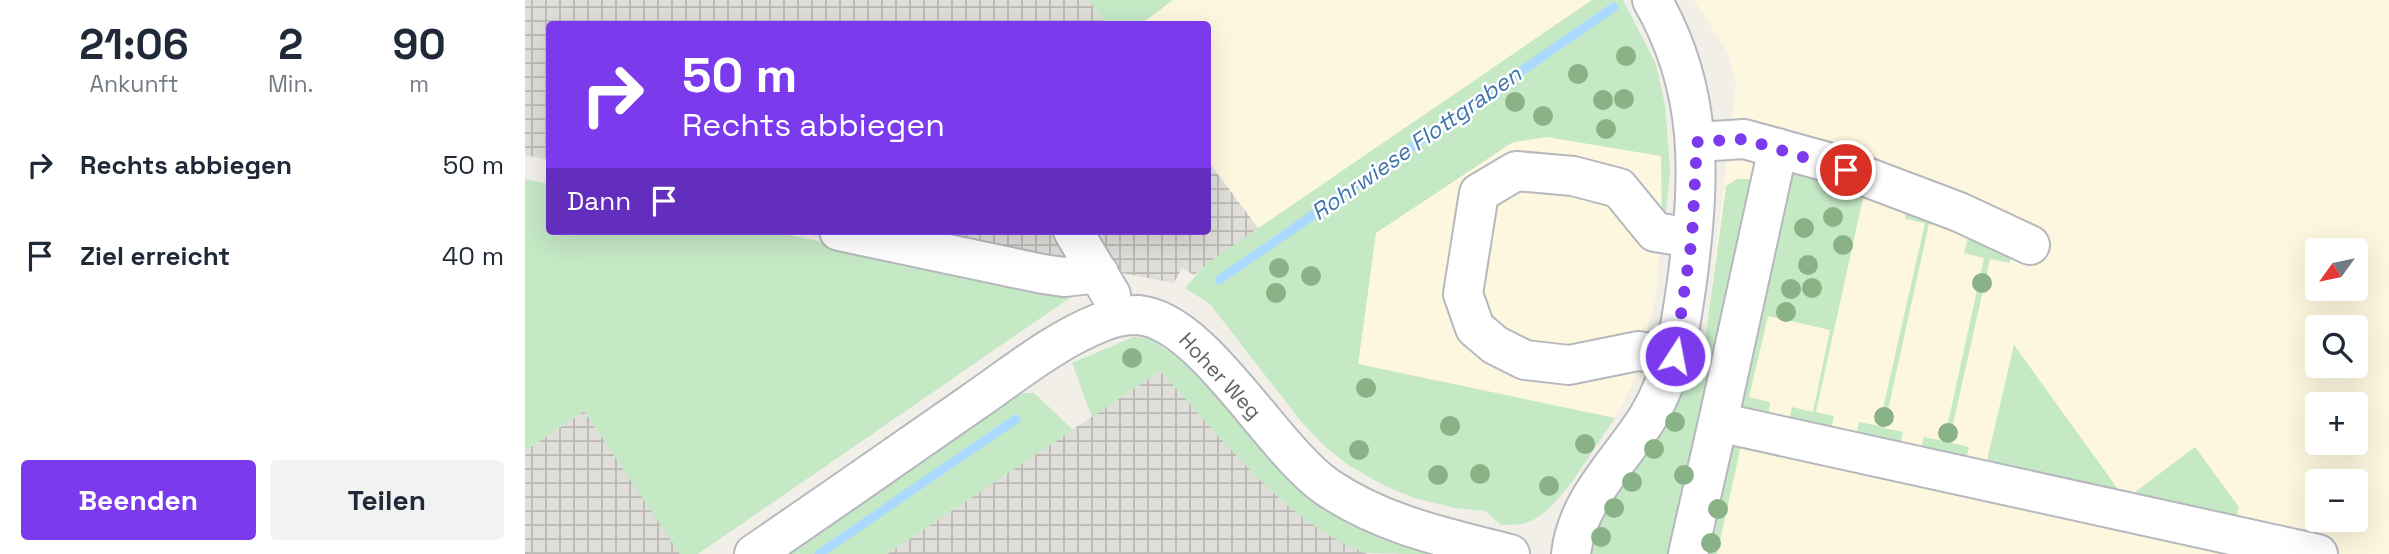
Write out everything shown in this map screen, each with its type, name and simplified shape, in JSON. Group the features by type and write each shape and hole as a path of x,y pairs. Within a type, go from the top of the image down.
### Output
{"street":[{"path":"1571,554 1581,512 1648,417 1669,377 1675,356 1692,238 1697,142 1688,90 1676,51 1652,0"},
{"path":"1697,142 1744,139 1778,148 1940,205 2030,245"},
{"path":"1688,554 1778,148"},
{"path":"1675,356 1638,351 1569,365 1525,360 1495,345 1475,328 1462,294 1479,193 1516,171 1573,176 1619,188 1655,232 1692,238"},
{"path":"858,235 1043,274 1065,277 1099,273"},
{"path":"1075,235 1099,273 1120,317"},
{"name":"Hoher Weg","path":"754,554 1038,358 1089,328 1120,317 1139,316 1176,329 1197,347 1294,459 1326,486 1364,510 1417,530 1510,554"},
{"path":"1718,422 2319,554"}],"shaded area":[{"path":"525,0 1088,0 1104,21 546,21 546,159 525,155"},
{"path":"1173,0 1592,0 1258,228 1211,165 1211,21 1145,21"},
{"path":"1694,0 2389,0 2389,554 1590,554 1689,380 1705,341 1736,84 1728,53"},
{"path":"1547,137 1662,156 1662,222 1656,297 1635,379 1615,418 1358,364 1376,232 1513,142"},
{"path":"1211,165 1258,228 1194,275 1182,268 1174,283 924,235 1211,235"},
{"path":"1160,371 1284,503 1332,536 1367,554 887,554"},
{"path":"584,411 680,554 525,554 525,451"}],"green space":[{"path":"1088,0 1173,0 1145,21 1104,21"},
{"path":"1592,0 1623,0 1656,64 1665,105 1670,170 1665,221 1662,222 1661,156 1547,137 1513,142 1376,233 1358,364 1615,418 1553,505 1528,522 1501,525 1485,511 1456,508 1414,498 1383,485 1350,466 1324,446 1300,420 1210,304 1185,288 1206,264"},
{"path":"1792,161 1882,202 1863,198 1816,412 1834,416 1830,436 1788,426 1792,407 1813,412 1830,330 1768,316 1749,397 1770,402 1768,418 1746,413 1740,405"},
{"path":"525,179 546,183 546,235 789,235 1074,295 698,554 680,554 584,411 525,451"},
{"path":"1737,179 1748,179 1754,183 1675,554 1590,554 1592,535 1601,513 1689,380 1705,341 1726,186"},
{"path":"1906,205 1948,228 1929,224 1884,428 1903,432 1899,451 1855,441 1859,422 1879,426 1925,223 1905,219"},
{"path":"1969,234 2011,252 2010,263 1990,259 1949,442 1969,447 1965,466 1919,455 1924,437 1944,441 1984,258 1964,253"},
{"path":"1133,337 1149,338 1191,367 1248,432 1446,554 1365,553 1335,539 1280,499 1229,448 1160,371 1092,417 1072,363"},
{"path":"2014,345 2118,489 1987,460"},
{"path":"1019,393 1034,393 1073,430 887,554 779,554"},
{"path":"1742,441 1717,554 1700,554 1728,444"},
{"path":"2195,447 2239,507 2237,515 2134,493"}],"waterway":[{"name":"Rohrwiese Flottgraben","path":"1219,280 1614,7"},
{"name":"Rohrwiese Flottgraben","path":"819,554 1016,419"}],"route":[{"path":"1675,356 1692,238 1698,166 1697,142 1744,139 1824,161 1846,170"}]}
